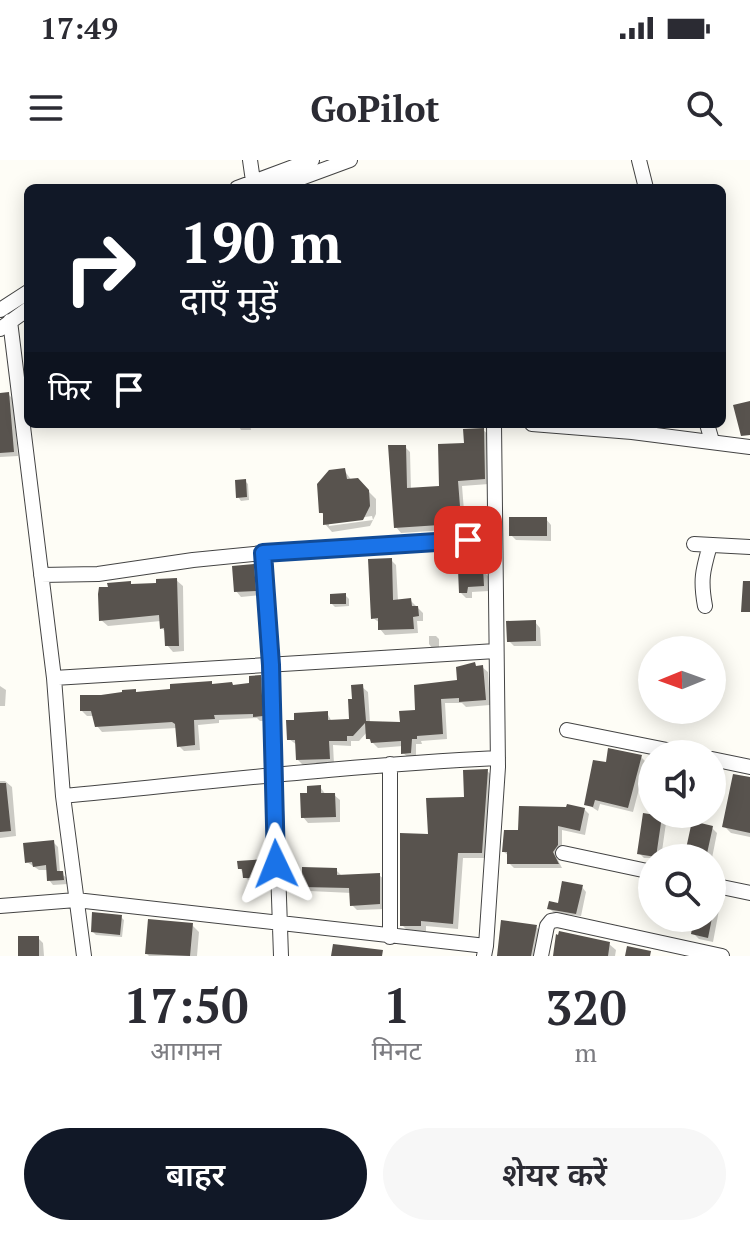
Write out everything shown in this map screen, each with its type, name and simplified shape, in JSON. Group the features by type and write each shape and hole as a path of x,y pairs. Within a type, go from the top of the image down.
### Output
{"street":[{"path":"250,160 253,184 312,160"},
{"path":"285,184 348,160"},
{"path":"639,160 645,184"},
{"path":"3,320 24,296"},
{"path":"3,320 24,311"},
{"path":"3,320 41,575 54,678 63,796 84,956"},
{"path":"0,906 76,900 485,951 498,758 494,428"},
{"path":"574,428 750,447"},
{"path":"708,428 712,441"},
{"path":"41,575 98,574 263,553 495,537"},
{"path":"694,544 750,547"},
{"path":"705,606 702,570 710,545"},
{"path":"263,553 271,665 281,956"},
{"path":"54,678 496,651"},
{"path":"567,730 638,744"},
{"path":"63,796 390,764 498,758"},
{"path":"726,762 750,767"},
{"path":"390,764 390,937"},
{"path":"563,853 638,869"},
{"path":"726,888 750,893"},
{"path":"541,956 547,926 557,920 722,956"}],"building":[{"path":"9,392 14,452 0,453 0,393"},
{"path":"750,401 750,435 741,436 733,405"},
{"path":"484,428 485,479 458,481 461,519 455,519 455,524 394,528 388,445 406,445 407,488 439,486 438,444 464,443 463,429"},
{"path":"345,468 347,479 358,478 369,490 370,506 363,520 323,525 317,484 329,470"},
{"path":"246,479 247,497 236,498 235,480"},
{"path":"509,517 547,517 547,536 509,536"},
{"path":"392,558 393,600 411,598 412,606 418,606 419,616 413,617 414,629 378,630 378,618 371,619 368,559"},
{"path":"254,564 256,591 234,592 232,566"},
{"path":"483,568 484,586 468,587 467,593 459,593 458,570"},
{"path":"177,578 179,646 165,646 164,628 160,629 159,615 99,621 99,587 108,587 107,583 156,583 156,579"},
{"path":"743,581 750,581 750,612 741,612"},
{"path":"346,593 346,604 330,604 330,594"},
{"path":"536,620 536,641 507,642 506,621"},
{"path":"475,662 476,666 483,665 486,700 459,702 459,698 441,699 443,734 417,736 417,739 412,739 411,753 401,754 401,741 371,743 370,739 366,739 365,723 353,736 347,736 347,741 329,741 330,759 296,760 295,740 287,740 286,720 294,720 294,713 328,711 328,720 349,719 351,685 363,684 366,721 400,722 399,711 415,710 414,685 457,680 456,667"},
{"path":"261,675 263,716 214,715 215,719 194,720 195,745 177,747 175,724 172,722 95,727 91,711 80,711 80,695 170,689 170,684 212,681 212,684 232,682 233,685 249,683 249,676"},
{"path":"608,748 638,754 638,770 628,808 595,800 593,807 584,805 593,760 606,762"},
{"path":"488,769 482,853 458,853 453,924 421,921 421,926 400,926 400,833 428,834 426,798 464,797 463,770"},
{"path":"733,774 750,777 750,833 726,828 726,808"},
{"path":"0,783 6,783 11,831 0,832"},
{"path":"321,785 321,793 335,793 336,817 301,818 300,793 307,793 307,786"},
{"path":"567,804 585,808 580,831 558,826 558,845 553,852 559,864 507,864 507,852 502,852 504,830 518,830 519,806 566,807"},
{"path":"641,828 660,828 658,844 638,844"},
{"path":"690,828 713,828 709,844 687,844"},
{"path":"54,840 57,871 63,871 64,880 47,881 46,865 33,867 32,862 25,863 23,843"},
{"path":"267,859 268,884 251,884 251,878 243,878 242,869 238,869 237,861"},
{"path":"302,867 337,868 337,875 380,873 380,904 350,906 349,888 302,887"},
{"path":"562,881 583,885 576,914 547,909 549,901 558,903"},
{"path":"92,912 122,915 120,935 91,932"},
{"path":"148,919 193,923 190,956 145,954"},
{"path":"501,920 537,925 531,956 497,956"},
{"path":"559,931 610,942 608,956 553,956"},
{"path":"691,932 709,932 708,938"},
{"path":"18,936 39,936 39,956 18,956"},
{"path":"333,944 383,950 382,956 331,956"},
{"path":"627,946 651,951 650,956 625,956"}],"route":[{"path":"276,864 271,665 263,553 468,540"}]}
